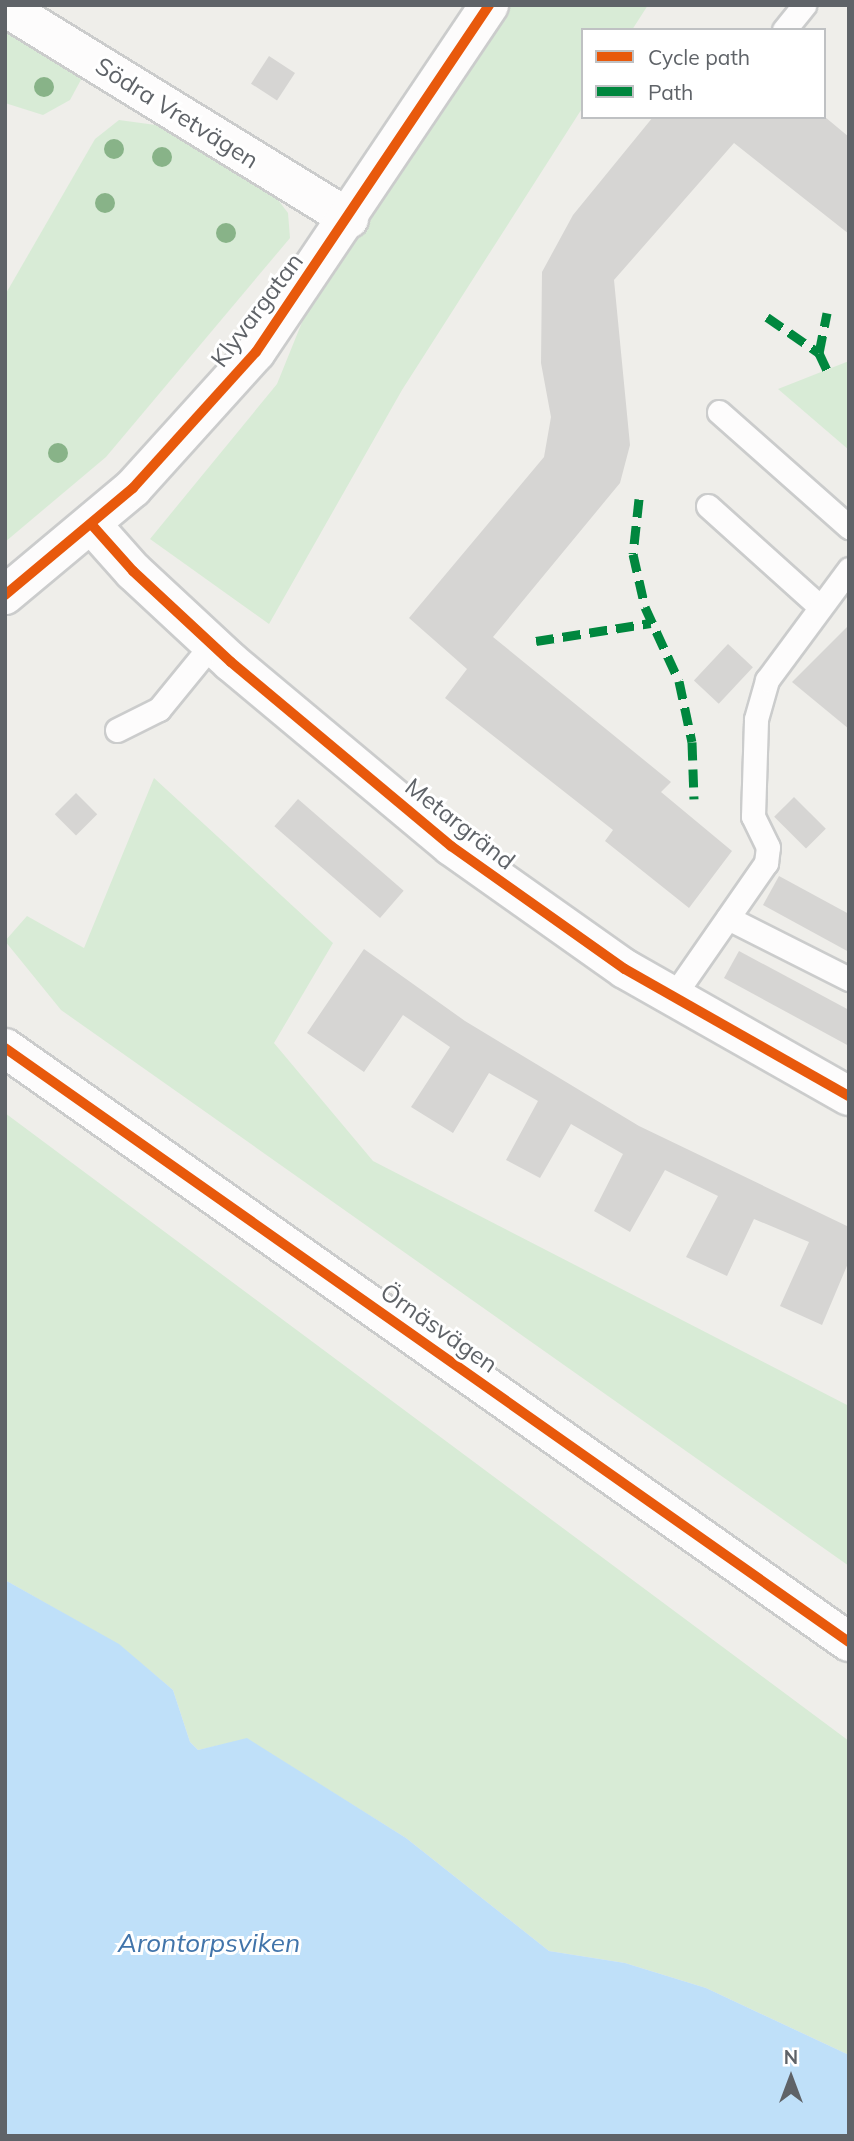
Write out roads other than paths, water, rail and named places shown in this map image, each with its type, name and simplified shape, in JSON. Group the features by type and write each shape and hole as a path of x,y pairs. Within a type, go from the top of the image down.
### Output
{"street":[{"name":"Klyvargatan","path":"5,595 133,488 257,352 349,219 489,5"},
{"name":"Södra Vretvägen","path":"5,7 349,219"},
{"name":"Metargränd","path":"92,525 133,571 212,644 451,846 556,923 672,998 849,1096"},
{"name":"Örnäsvägen","path":"5,1048 849,1642"}],"lane":[{"path":"785,28 804,5"},
{"path":"719,412 849,527"},
{"path":"708,506 820,607"},
{"path":"672,998 766,863 768,847 753,816 757,719 766,680 849,569"},
{"path":"117,730 159,709 212,644"},
{"path":"728,918 849,979"}],"water":[{"name":"Arontorpsviken","path":"5,1580 119,1644 173,1690 190,1742 198,1750 247,1738 406,1838 549,1951 625,1963 706,1988 849,2055 849,2136 5,2136"}]}
